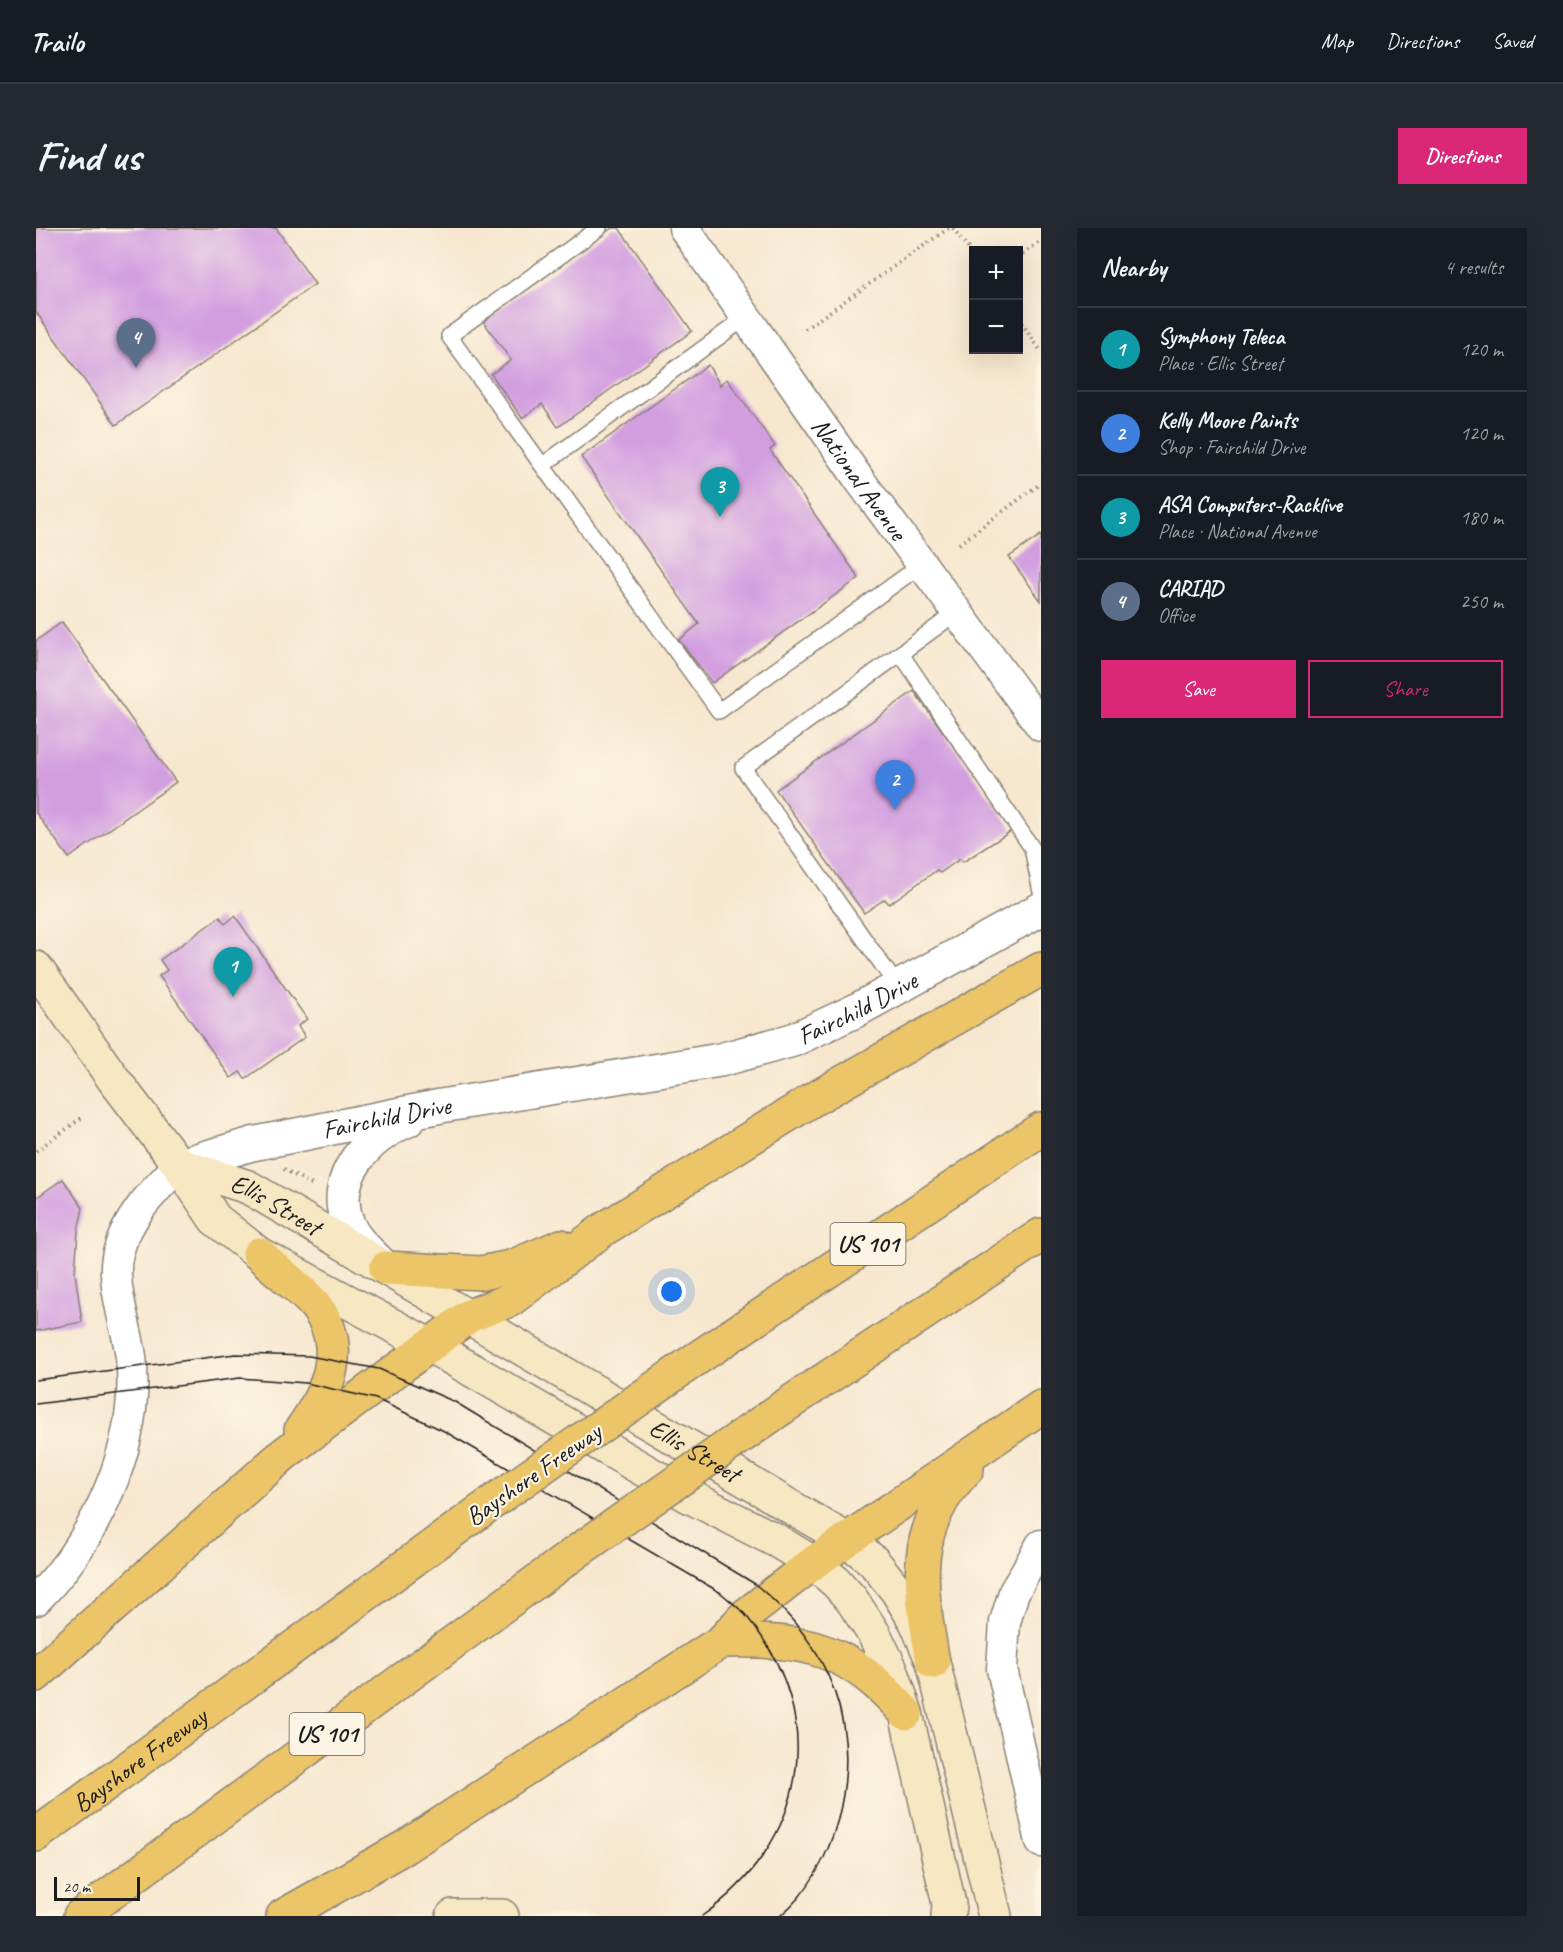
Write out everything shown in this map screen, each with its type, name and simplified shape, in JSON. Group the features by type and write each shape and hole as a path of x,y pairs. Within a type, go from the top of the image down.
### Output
{"highway":[{"path":"36,1675 284,1454 469,1316 510,1300 604,1229 812,1100 1041,969"},
{"name":"Bayshore Freeway","path":"36,1835 490,1504 696,1359 1041,1130"},
{"path":"386,1268 481,1273 511,1267 604,1229"},
{"name":"US 101","path":"80,1916 575,1553 782,1408 1041,1235"},
{"path":"259,1254 314,1304 328,1326 333,1358 328,1386 318,1405 284,1454"},
{"path":"283,1916 405,1847 722,1641 746,1615 813,1563 1041,1407"},
{"path":"933,1662 921,1594 921,1564 926,1539 940,1503 952,1485 1000,1436"},
{"path":"722,1641 797,1643 814,1648 854,1665 880,1684 906,1713"}],"main road":[{"name":"Ellis Street","path":"36,968 112,1077 179,1165 215,1220 259,1254 429,1345 687,1495 813,1563 836,1582 852,1600 874,1634 891,1669 906,1713 950,1912"},
{"name":"Ellis Street","path":"179,1165 248,1187 847,1540 873,1562 897,1591 916,1622 933,1662 995,1916"},
{"path":"455,1916 502,1916"}],"street":[{"name":"National Avenue","path":"684,228 745,318 956,613 1041,726"},
{"name":"Fairchild Drive","path":"179,1165 252,1144 441,1106 720,1060 793,1040 898,987 1041,909"},
{"path":"386,1268 360,1244 348,1223 344,1202 345,1176 374,1140 394,1126 441,1106"},
{"path":"36,1600 75,1553 100,1509 117,1465 128,1424 132,1367 127,1328 116,1278 117,1255 124,1233 137,1211 179,1165"},
{"path":"1041,1545 1014,1592 1005,1622 1002,1669 1041,1842"}],"lane":[{"path":"599,228 449,336 718,711 921,564"},
{"path":"543,465 745,318"},
{"path":"898,987 743,768 956,613"},
{"path":"901,654 1032,848 1041,892"}],"path":[{"path":"805,330 951,228 969,250"},
{"path":"1023,254 1041,241"},
{"path":"1023,325 1041,351"},
{"path":"959,544 1041,483"},
{"path":"36,1151 83,1118"},
{"path":"283,1168 321,1190"}],"building":[{"path":"36,228 276,228 315,284 116,425 36,312"},
{"path":"612,228 619,228 692,331 558,427 542,404 522,418 491,374 511,360 483,321"},
{"path":"708,365 720,385 727,379 775,446 770,450 859,578 712,683 679,640 699,624 581,457"},
{"path":"1041,535 1041,601 1009,557"},
{"path":"62,622 176,782 69,858 36,813 36,641"},
{"path":"914,691 1013,830 963,862 960,859 940,873 937,870 889,904 885,899 864,913 776,790"},
{"path":"235,916 307,1019 298,1026 305,1037 245,1079 240,1072 231,1078 159,976 167,970 160,960 220,917 225,924"},
{"path":"63,1179 83,1208 78,1231 75,1273 82,1322 36,1331 36,1198"}],"tram line":[{"path":"36,1380 235,1354 309,1356 379,1369 455,1402 755,1584 803,1633 821,1660 834,1689 842,1719 846,1751 844,1784 838,1819 829,1846 808,1885 780,1916"},
{"path":"36,1404 240,1378 306,1383 376,1399 444,1431 721,1593 748,1618 774,1657 790,1697 797,1738 795,1778 784,1817 765,1853 737,1886 702,1916"}],"place":[{"name":"CARIAD","path":"136,368"},
{"name":"ASA Computers-Racklive","path":"720,517"},
{"name":"Kelly Moore Paints","path":"895,810"},
{"name":"Symphony Teleca","path":"233,997"}]}
